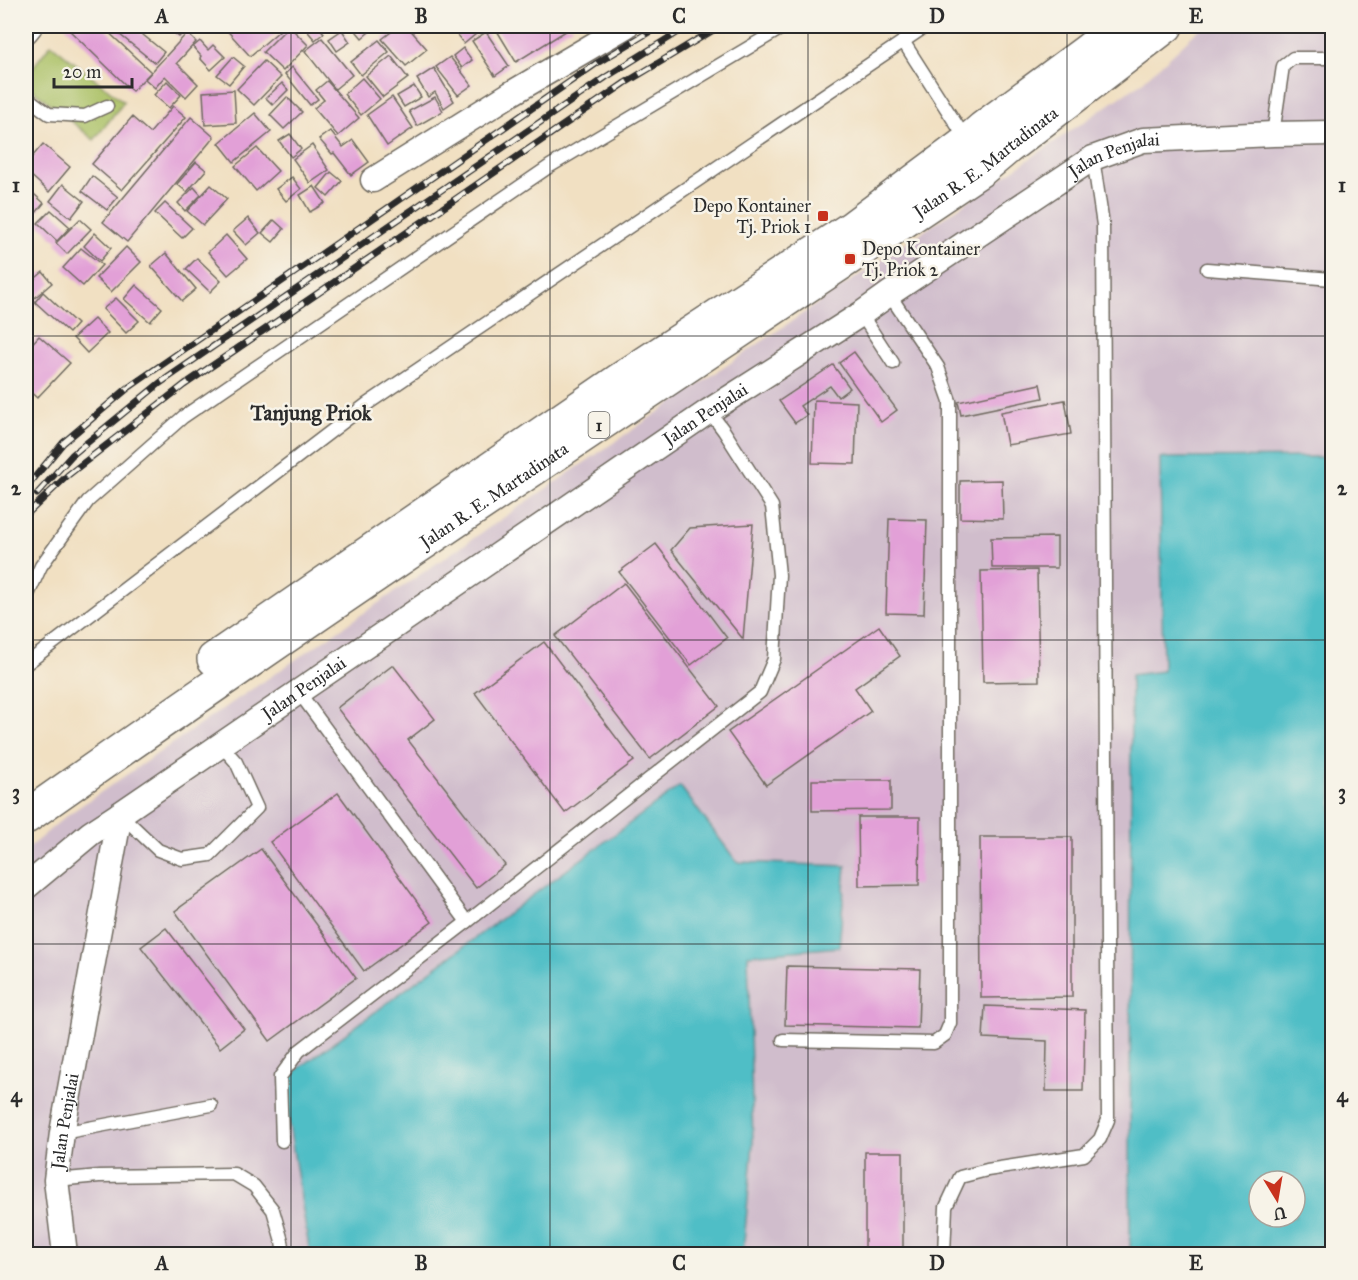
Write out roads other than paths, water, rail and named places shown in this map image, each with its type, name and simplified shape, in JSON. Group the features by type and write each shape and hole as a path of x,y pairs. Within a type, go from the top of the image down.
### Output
{"highway":[{"name":"Jalan R. E. Martadinata","path":"26,817 145,733 521,477 974,156 983,128 1118,26"},
{"name":"Jalan R. E. Martadinata","path":"26,791 286,608 609,388 853,227 974,156 1006,148 1166,26"}],"street":[{"path":"26,31 30,26"},
{"path":"373,180 512,93 626,26"},
{"name":"Jalan Penjalai","path":"26,887 91,833 220,744 709,411 861,314 1093,158 1143,140 1332,133"},
{"name":"Jalan Penjalai","path":"65,1254 56,1180 62,1133 120,814"}],"lane":[{"path":"26,600 41,566 88,501 183,417 549,166 785,26"},
{"path":"26,664 367,404 926,26"},
{"path":"903,41 974,156"},
{"path":"1273,134 1283,66 1293,58 1332,58"},
{"path":"26,97 49,114 85,116 106,106"},
{"path":"944,1254 946,1207 960,1177 987,1170 1084,1155 1100,1139 1108,1120 1103,225 1093,158"},
{"path":"1207,269 1332,279"},
{"path":"783,1040 933,1043 945,1035 950,1023 950,401 938,367 889,294"},
{"path":"861,314 893,363"},
{"path":"282,1141 280,1077 299,1051 760,692 774,658 779,575 772,506 709,411"},
{"path":"298,691 467,922"},
{"path":"120,814 158,850 183,860 210,855 257,808 236,762 220,744"},
{"path":"62,1133 211,1105"},
{"path":"56,1180 99,1176 234,1174 254,1186 273,1210 284,1254"}],"water":[{"path":"1332,457 1332,1254 1130,1254 1131,675 1163,671 1160,458"},
{"path":"680,786 737,862 846,866 839,947 748,955 753,1143 743,1254 310,1254 282,1081"}],"railway":[{"path":"26,488 63,443 128,388 597,63 659,26"},
{"path":"37,494 72,455 160,383 606,77 688,26"},
{"path":"26,515 68,475 184,385 625,83 720,26"}],"place":[{"name":"Depo Kontainer Tj. Priok 1","path":"823,216"},
{"name":"Depo Kontainer Tj. Priok 2","path":"850,259"}],"district":[{"name":"Tanjung Priok","path":"311,413"}]}
